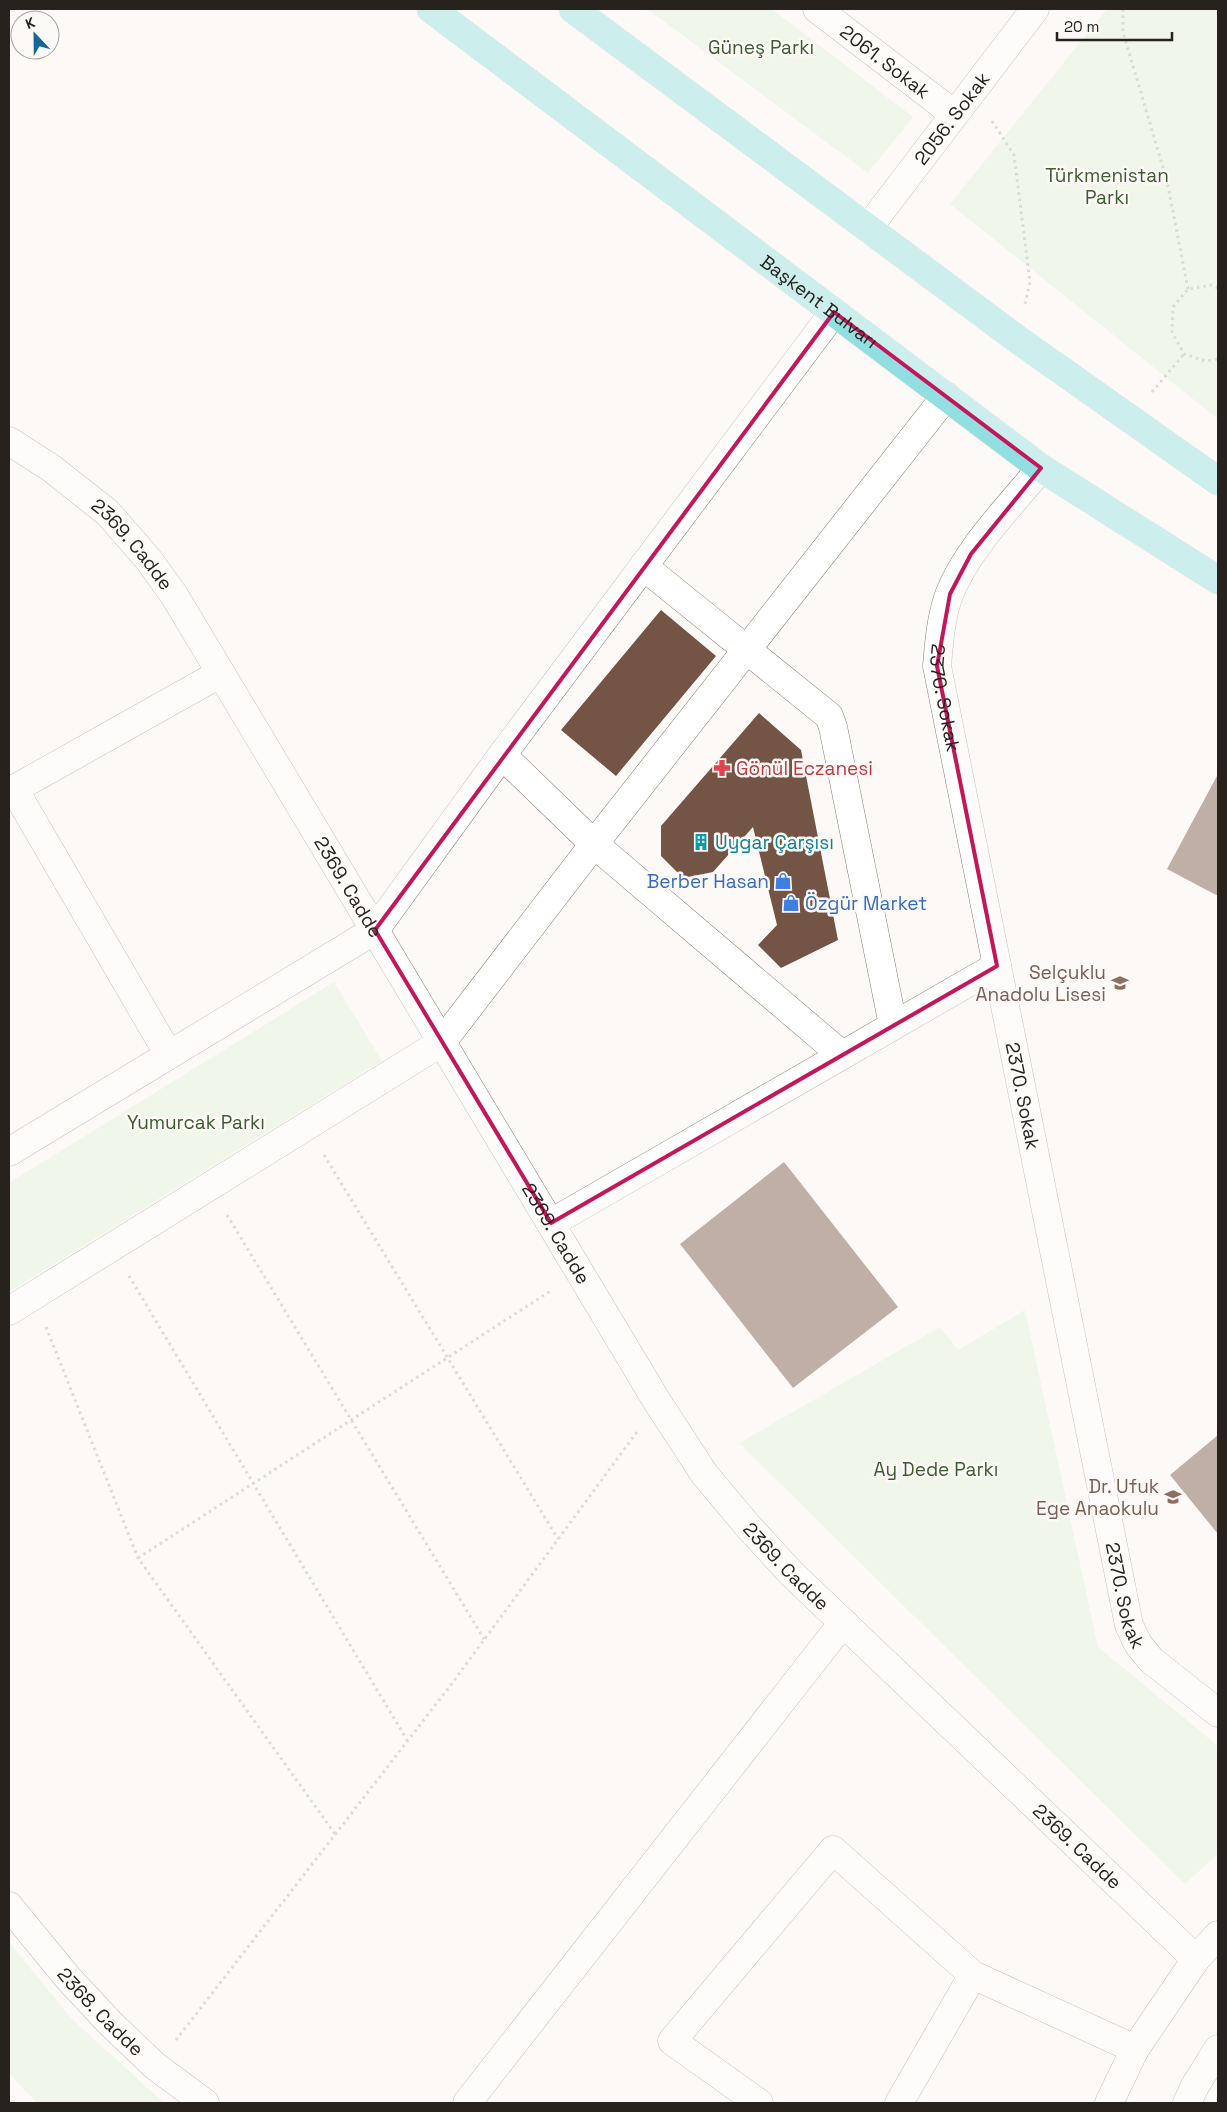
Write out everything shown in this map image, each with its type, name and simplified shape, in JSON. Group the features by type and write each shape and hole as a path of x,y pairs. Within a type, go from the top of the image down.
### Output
{"main road":[{"name":"Başkent Bulvarı","path":"431,9 1041,468 1218,580"},
{"path":"573,9 1017,338 1218,481"}],"street":[{"name":"2061. Sokak","path":"817,9 954,114"},
{"name":"2056. Sokak","path":"868,228 1035,9"},
{"path":"9,1152 375,930 502,755 834,312"},
{"path":"9,1311 442,1042 594,844 946,396"},
{"name":"2369. Cadde","path":"9,441 51,468 108,514 148,560 174,595 658,1403 705,1475 747,1526 842,1624 1196,1959"},
{"name":"2370. Sokak","path":"1041,468 971,554 950,594 941,629 937,666 1129,1625 1138,1644 1151,1660 1218,1713"},
{"path":"643,566 829,716 833,727 894,1025"},
{"path":"169,1055 11,790 221,673"},
{"path":"502,755 594,844 842,1056"},
{"path":"551,1223 997,966"},
{"path":"467,2103 842,1624"},
{"path":"759,2103 672,2041 833,1850 972,1976 1135,2049"},
{"name":"2368. Cadde","path":"9,1906 68,1978 110,2023 155,2066 206,2103"},
{"path":"1108,2103 1135,2049 1196,1959 1218,1935"},
{"path":"899,2103 972,1976"},
{"path":"1187,2103 1194,2086 1218,2049"}],"path":[{"path":"1123,9 1123,32 1167,182 1188,289"},
{"path":"972,91 1014,155 1030,282 1017,338"},
{"path":"1218,288 1212,285 1188,289 1173,307 1172,332 1184,354 1205,361 1218,359"},
{"path":"1131,419 1184,354"},
{"path":"306,1126 558,1539"},
{"path":"210,1187 484,1639"},
{"path":"112,1248 408,1740"},
{"path":"138,1558 580,1272"},
{"path":"33,1296 138,1558 335,1834"},
{"path":"155,2066 408,1740 658,1403"}],"highlighted area":[{"path":"834,312 1041,468 971,554 950,594 937,666 997,966 551,1223 375,930"}],"green space":[{"name":"Güneş Parkı","path":"647,9 772,9 913,117 868,173"},
{"name":"Türkmenistan Parkı","path":"1107,9 1218,9 1218,419 950,204"},
{"name":"Yumurcak Parkı","path":"334,982 382,1061 9,1292 9,1183"},
{"name":"Ay Dede Parkı","path":"1025,1310 1098,1647 1218,1746 1218,1854 1185,1884 739,1443 940,1327 958,1350"},
{"path":"9,1942 72,2019 164,2103 37,2103 9,2073"}],"building":[{"path":"661,610 716,656 616,776 561,730"},
{"name":"Uygar Çarşısı","path":"759,713 801,750 838,940 781,968 758,945 777,925 753,827 713,872 683,878 661,856 661,826"},
{"path":"1218,774 1218,896 1167,869"},
{"path":"784,1162 898,1307 793,1388 680,1244"},
{"name":"Dr. Ufuk Ege Anaokulu","path":"1218,1435 1218,1534 1170,1475"}],"place":[{"name":"Gönül Eczanesi","path":"722,768"},
{"name":"Uygar Çarşısı","path":"701,842"},
{"name":"Berber Hasan","path":"783,881"},
{"name":"Özgür Market","path":"791,903"},
{"name":"Selçuklu Anadolu Lisesi","path":"1120,983"},
{"name":"Dr. Ufuk Ege Anaokulu","path":"1173,1497"}]}
